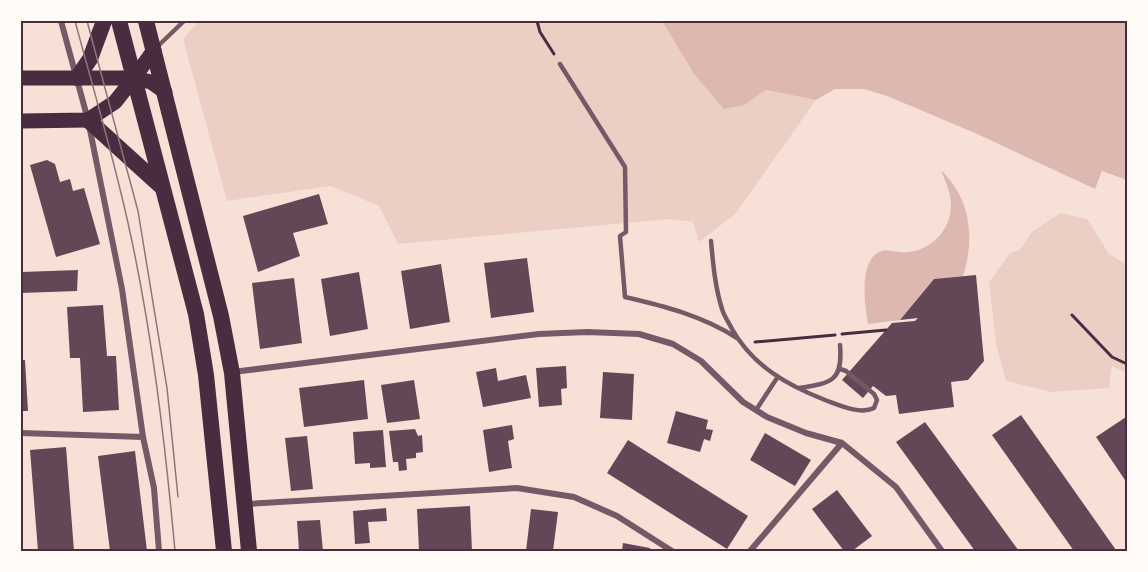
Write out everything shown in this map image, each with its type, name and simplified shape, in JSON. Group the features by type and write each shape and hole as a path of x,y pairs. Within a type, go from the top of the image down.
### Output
{"highway":[{"path":"77,78 90,59 104,21"},
{"path":"119,21 196,314 214,441 224,551"},
{"path":"146,21 221,316 232,373 249,551"},
{"path":"88,120 163,189"}],"main road":[{"path":"21,121 88,120 115,102 154,50"},
{"path":"21,78 134,78 151,82 165,92"}],"street":[{"path":"61,21 88,120 122,289 143,437 154,488 159,551"},
{"path":"232,373 539,334 587,332 639,334 673,344 701,362 743,402 756,410 806,433 842,443 896,487 942,551"},
{"path":"21,433 143,437"},
{"path":"750,551 842,443"},
{"path":"245,504 518,489 574,497 617,516 672,551"}],"lane":[{"path":"154,50 184,21"},
{"path":"560,63 625,167 626,232 620,237 625,297 659,305 717,326 737,338"},
{"path":"711,241 712,263 722,311 737,338 753,357 777,378 796,389 858,410 869,411 874,408 877,400 873,394 846,371 840,369"},
{"path":"796,389 823,384 834,377 840,369 840,345"},
{"path":"756,410 777,378"}],"path":[{"path":"537,21 540,32 560,63"},
{"path":"1072,315 1112,357 1127,364"},
{"path":"823,328 824,336"},
{"path":"741,343 886,330"}],"shaded area":[{"path":"199,21 662,21 694,74 744,105 766,90 816,100 735,214 699,242 693,222 669,219 398,244 379,206 331,186 227,201 183,39"},
{"path":"662,21 1127,21 1127,180 1102,171 1095,189 975,133 887,96 864,89 835,89 816,100 766,90 744,105 724,109 694,74"},
{"path":"941,170 959,193 968,220 969,247 963,276 934,279 900,320 868,324 865,276 871,259 881,251 909,252 925,247 939,237 948,222 951,201"},
{"path":"1060,213 1087,219 1109,254 1127,264 1127,373 1112,366 1109,388 1051,392 1006,381 996,344 989,282 1010,253 1020,250 1032,232"}],"building":[{"path":"47,160 55,164 60,182 70,179 73,191 84,188 100,244 56,257 30,165"},
{"path":"319,194 328,224 293,233 300,256 258,272 243,216"},
{"path":"527,258 534,312 491,318 484,263"},
{"path":"441,264 450,322 410,329 401,271"},
{"path":"78,270 77,291 21,293 21,272"},
{"path":"359,272 368,329 330,336 321,279"},
{"path":"976,275 984,361 968,380 951,382 954,407 899,414 896,395 886,396 873,386 863,398 842,380 892,323 915,321 918,318 900,320 934,279"},
{"path":"294,278 302,343 260,349 252,283"},
{"path":"103,305 107,356 116,356 119,410 83,412 80,358 70,358 67,307"},
{"path":"21,360 25,360 28,411 21,411"},
{"path":"566,366 567,388 561,389 562,405 539,407 536,368"},
{"path":"496,368 498,381 526,375 531,398 483,407 476,372"},
{"path":"603,372 634,374 632,420 600,418"},
{"path":"364,380 368,419 304,427 299,388"},
{"path":"414,380 420,419 387,423 381,385"},
{"path":"676,411 708,420 706,429 713,430 710,441 704,439 700,452 667,443"},
{"path":"1021,415 1116,550 1074,551 992,435"},
{"path":"1126,417 1127,419 1127,483 1096,437"},
{"path":"925,422 1019,551 975,551 896,442"},
{"path":"512,425 514,439 508,441 512,468 489,472 483,430"},
{"path":"415,429 418,436 422,435 423,452 416,453 416,458 406,459 407,470 399,471 398,462 393,462 389,431"},
{"path":"383,430 386,467 370,468 370,463 355,464 353,432"},
{"path":"765,433 811,460 795,486 750,460"},
{"path":"307,436 313,489 291,491 285,438"},
{"path":"628,440 748,516 727,549 607,473"},
{"path":"66,447 74,551 38,551 30,450"},
{"path":"135,451 147,551 110,551 98,456"},
{"path":"837,490 872,536 852,551 844,551 812,509"},
{"path":"470,506 472,551 419,551 417,509"},
{"path":"386,508 387,521 368,522 370,543 355,544 353,511"},
{"path":"531,509 558,512 553,551 526,551"},
{"path":"320,520 323,551 299,551 297,521"},
{"path":"623,543 650,548 650,551 622,551"}],"tram line":[{"path":"75,21 116,172 144,304 157,386 175,551"},
{"path":"87,21 138,211 167,388 178,497"}]}
